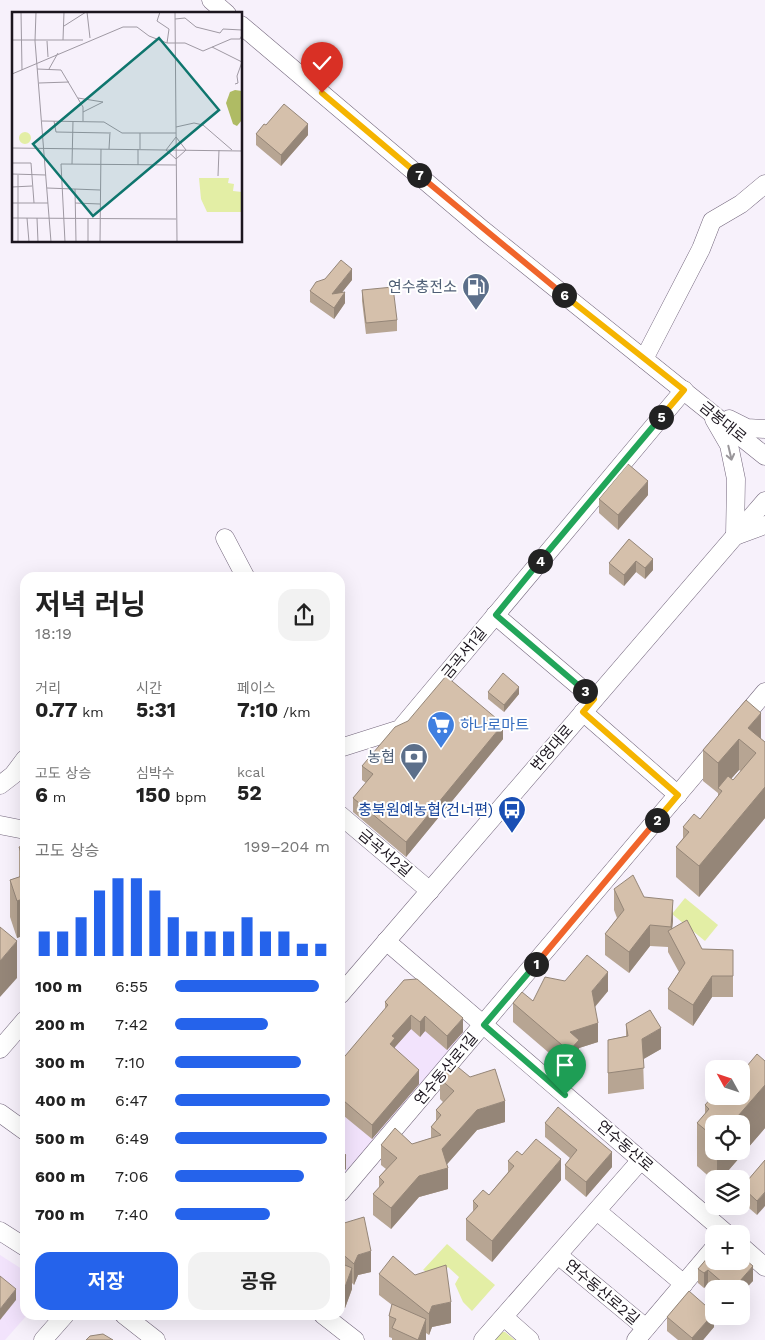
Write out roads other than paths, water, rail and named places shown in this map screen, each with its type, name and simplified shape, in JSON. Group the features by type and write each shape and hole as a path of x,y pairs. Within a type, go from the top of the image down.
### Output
{"street":[{"path":"210,0 225,12"},
{"name":"금봉대로","path":"242,26 483,230 709,409 765,456"},
{"path":"644,359 698,257 712,222 741,204 765,184"},
{"name":"금곡서1길","path":"345,746 400,729 684,390"},
{"path":"709,409 747,428 765,430"},
{"path":"709,409 729,445 736,479 735,536 765,525"},
{"name":"번영대로","path":"345,989 765,501"},
{"path":"225,538 243,572"},
{"path":"496,615 678,795"},
{"name":"연수동산로1길","path":"345,1187 765,692"},
{"path":"0,786 13,775 20,766"},
{"name":"금곡서2길","path":"345,819 430,891"},
{"path":"0,825 20,829"},
{"name":"연수동산로","path":"386,941 716,1225"},
{"path":"0,1049 20,1026"},
{"path":"0,1112 20,1127"},
{"name":"연수동산로2길","path":"483,1340 641,1160"},
{"path":"597,1210 684,1284"},
{"path":"0,1231 20,1245"},
{"path":"750,1254 765,1266"},
{"name":"연수동산로2길","path":"558,1255 641,1334"},
{"path":"641,1334 705,1259"},
{"path":"504,1317 530,1340"},
{"path":"43,1340 61,1320"},
{"path":"130,1320 156,1340"},
{"path":"329,1320 355,1340"}],"place":[{"name":"연수충전소","path":"476,311"},
{"name":"하나로마트","path":"441,749"},
{"name":"농협","path":"414,781"},
{"name":"충북원예농협(건너편)","path":"512,834"}]}
